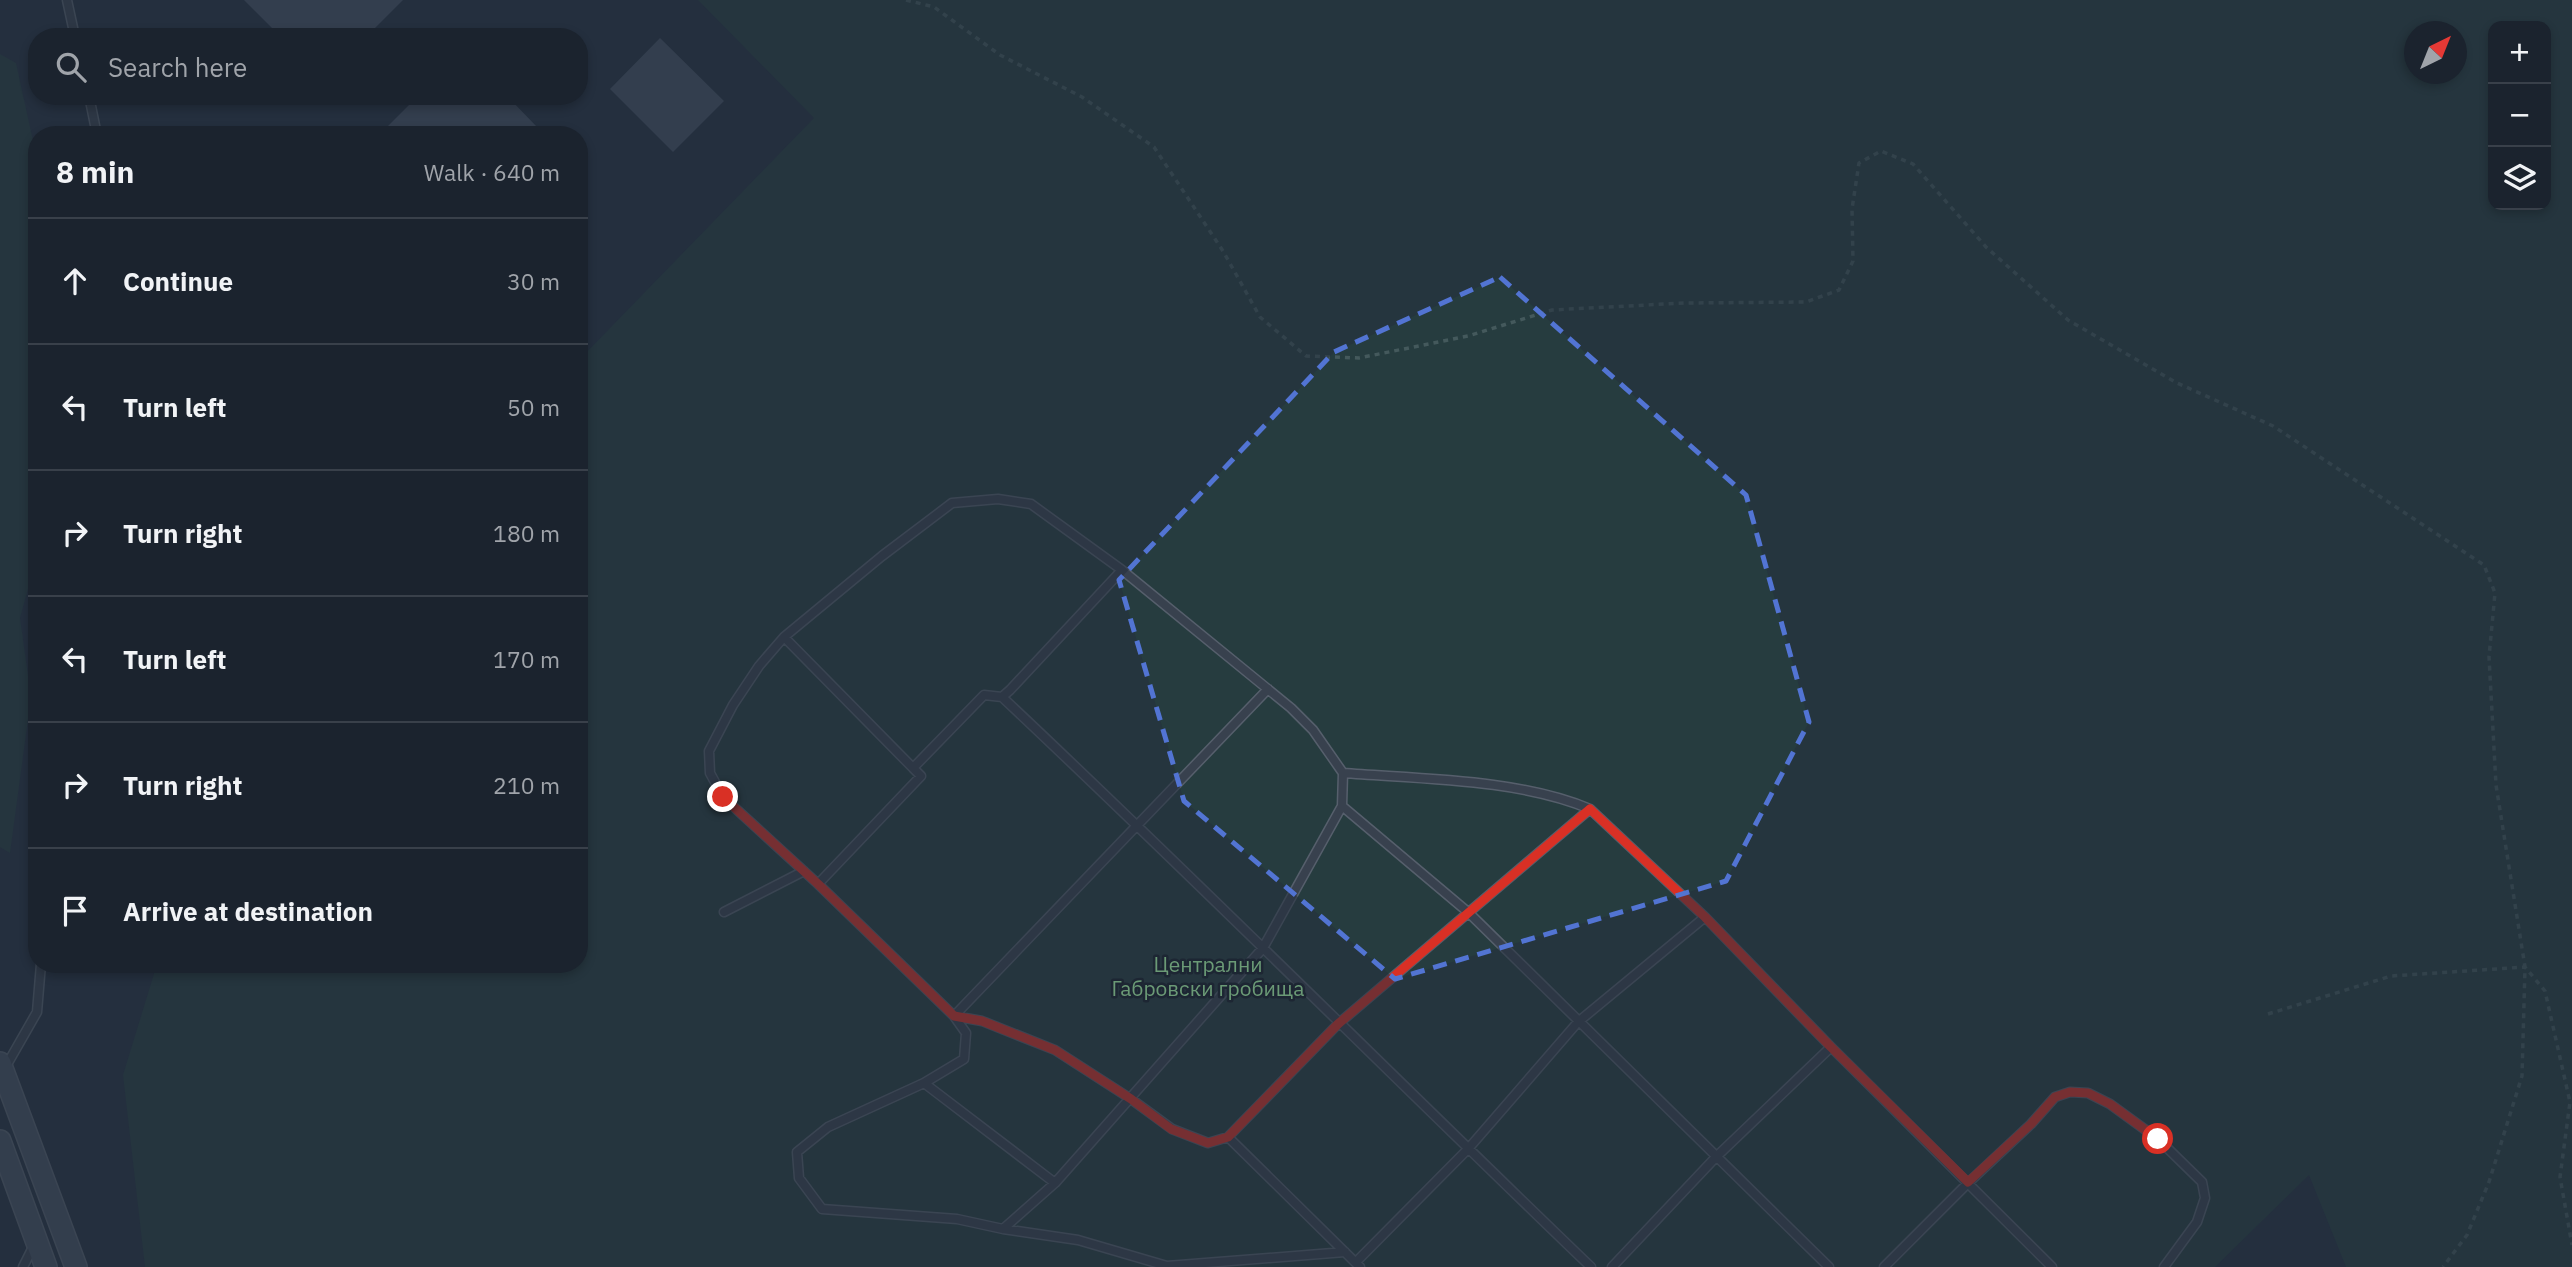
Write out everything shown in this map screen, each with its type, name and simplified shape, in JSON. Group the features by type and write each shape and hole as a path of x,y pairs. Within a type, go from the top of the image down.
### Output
{"main road":[{"path":"1,1067 76,1267"},
{"path":"0,1140 46,1267"}],"lane":[{"path":"67,0 73,28"},
{"path":"91,105 96,126"},
{"path":"1003,1229 1055,1183 1263,948 1342,806 1343,772 1313,730 1268,689 1122,570 1031,504 998,499 952,503 882,556 784,637 759,666 733,705 709,751 710,774 723,797 818,884 954,1016 966,1033 964,1059 924,1083 828,1127 797,1152 799,1178 822,1209 957,1219 1003,1229 1078,1240 1167,1266 1345,1252"},
{"path":"1002,697 1122,570"},
{"path":"784,637 921,776 818,884"},
{"path":"954,1016 1268,689"},
{"path":"913,768 984,695 1002,697 1591,1267"},
{"path":"1343,772 1523,789 1567,799 1590,809 1705,917 2052,1267"},
{"path":"1342,806 1469,913 1829,1267"},
{"path":"954,1016 982,1021 1055,1050 1131,1099 1171,1129 1208,1143 1228,1137 1338,1024 1590,809"},
{"path":"724,912 804,872"},
{"path":"1228,1137 1358,1265 1468,1149 1578,1022 1705,917"},
{"path":"1,1067 37,1012 40,973"},
{"path":"1612,1267 1716,1157 1831,1047"},
{"path":"924,1083 1055,1183"},
{"path":"1884,1267 1968,1182 2031,1124 2055,1097 2070,1092 2088,1093 2110,1104 2158,1139 2202,1182 2205,1198 2197,1222 2164,1267"},
{"path":"23,1267 33,1250 35,1237"}],"path":[{"path":"906,0 934,7 1000,55 1083,97 1154,147 1223,251 1260,317 1307,356 1359,358 1468,336 1552,310 1685,303 1806,302 1839,290 1853,261 1853,209 1859,163 1881,151 1913,164 1986,247 2068,320 2177,383 2273,426 2484,565 2495,593 2489,657 2496,785 2525,967 2522,1076 2489,1182 2472,1224 2443,1267"},
{"path":"2268,1014 2391,976 2525,967"},
{"path":"2525,967 2545,991 2570,1102 2560,1177 2572,1245"}],"highlighted area":[{"path":"1500,277 1746,495 1809,722 1726,881 1395,979 1184,801 1119,580 1334,352"}],"green space":[{"name":"Централни Габровски гробища","path":"698,0 2572,0 2572,1267 2346,1267 2309,1175 2215,1267 145,1267 123,1075 154,973 588,973 588,351 814,118"},
{"path":"0,54 16,63 30,126 28,589 20,618 28,675 28,719 10,853 0,847"}],"building":[{"path":"244,0 403,0 375,28 272,28"},
{"path":"660,38 724,101 673,152 610,89"},
{"path":"409,105 516,105 536,126 388,126"}],"route":[{"path":"723,797 818,884 954,1016 982,1021 1055,1050 1131,1099 1171,1129 1208,1143 1228,1137 1338,1024 1590,809 1705,917 1831,1047 1968,1182 2031,1124 2055,1097 2070,1092 2088,1093 2110,1104 2158,1139"}]}
